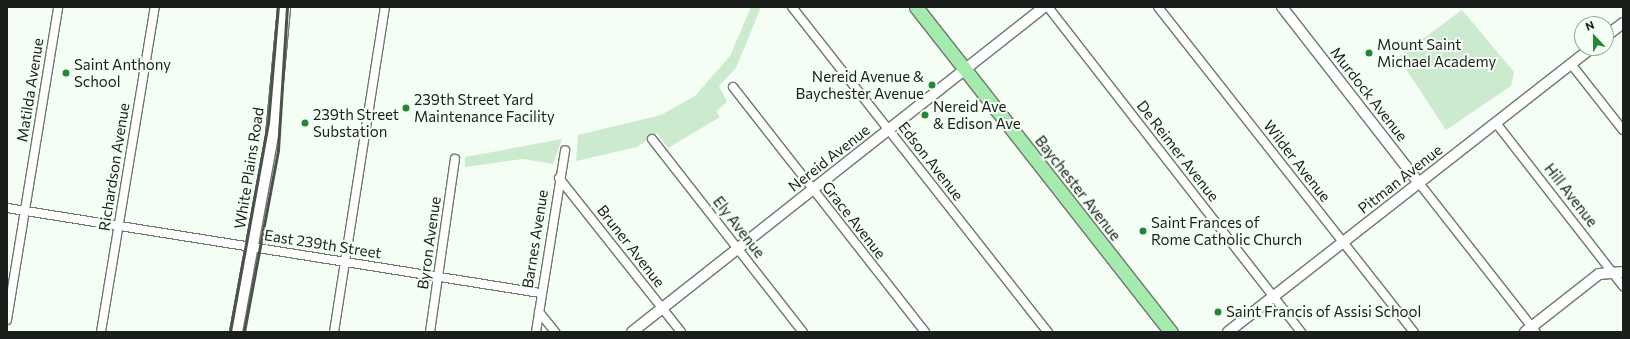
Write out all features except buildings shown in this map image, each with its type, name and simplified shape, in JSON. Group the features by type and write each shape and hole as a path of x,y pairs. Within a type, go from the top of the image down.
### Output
{"main road":[{"name":"White Plains Road","path":"236,332 272,135 284,7"},
{"name":"Baychester Avenue","path":"916,7 1172,332"}],"street":[{"name":"Matilda Avenue","path":"7,320 58,7"},
{"name":"Richardson Avenue","path":"101,332 154,7"},
{"path":"334,332 385,7"},
{"name":"Edson Avenue","path":"792,7 1048,332"},
{"name":"Nereid Avenue","path":"632,332 1044,7"},
{"name":"De Reimer Avenue","path":"1048,7 1301,332"},
{"name":"Wilder Avenue","path":"1158,7 1414,332"},
{"name":"Murdock Avenue","path":"1282,7 1531,330"},
{"path":"1614,30 1623,23"},
{"name":"Pitman Avenue","path":"1228,332 1581,56"},
{"path":"1571,64 1623,130"},
{"name":"Grace Avenue","path":"733,87 925,332"},
{"name":"Hill Avenue","path":"1496,122 1623,286"},
{"name":"Ely Avenue","path":"652,139 803,332"},
{"name":"Barnes Avenue","path":"536,332 540,293 565,150"},
{"name":"Byron Avenue","path":"430,332 455,159"},
{"name":"Bruner Avenue","path":"559,178 681,332"},
{"name":"East 239th Street","path":"7,208 118,227 540,293"},
{"path":"1531,330 1599,274 1623,272"},
{"path":"538,312 555,332"}],"green space":[{"path":"751,7 761,7 736,68 719,86 727,102 716,111 720,117 668,148 657,133 637,147 576,161 578,135 661,115 695,96 730,56"},
{"path":"1462,10 1514,72 1511,86 1446,130 1398,57"},
{"path":"562,139 553,164 523,159 465,167 465,157"}],"railway":[{"path":"230,332 268,123 278,7"},
{"path":"244,332 278,150 287,7"}],"place":[{"name":"Mount Saint Michael Academy","path":"1369,53"},
{"name":"Saint Anthony School","path":"66,73"},
{"name":"Nereid Avenue & Baychester Avenue","path":"932,85"},
{"name":"239th Street Yard Maintenance Facility","path":"406,108"},
{"name":"Nereid Ave & Edison Ave","path":"925,115"},
{"name":"239th Street Substation","path":"305,123"},
{"name":"Saint Frances of Rome Catholic Church","path":"1143,231"},
{"name":"Saint Francis of Assisi School","path":"1218,312"}]}
